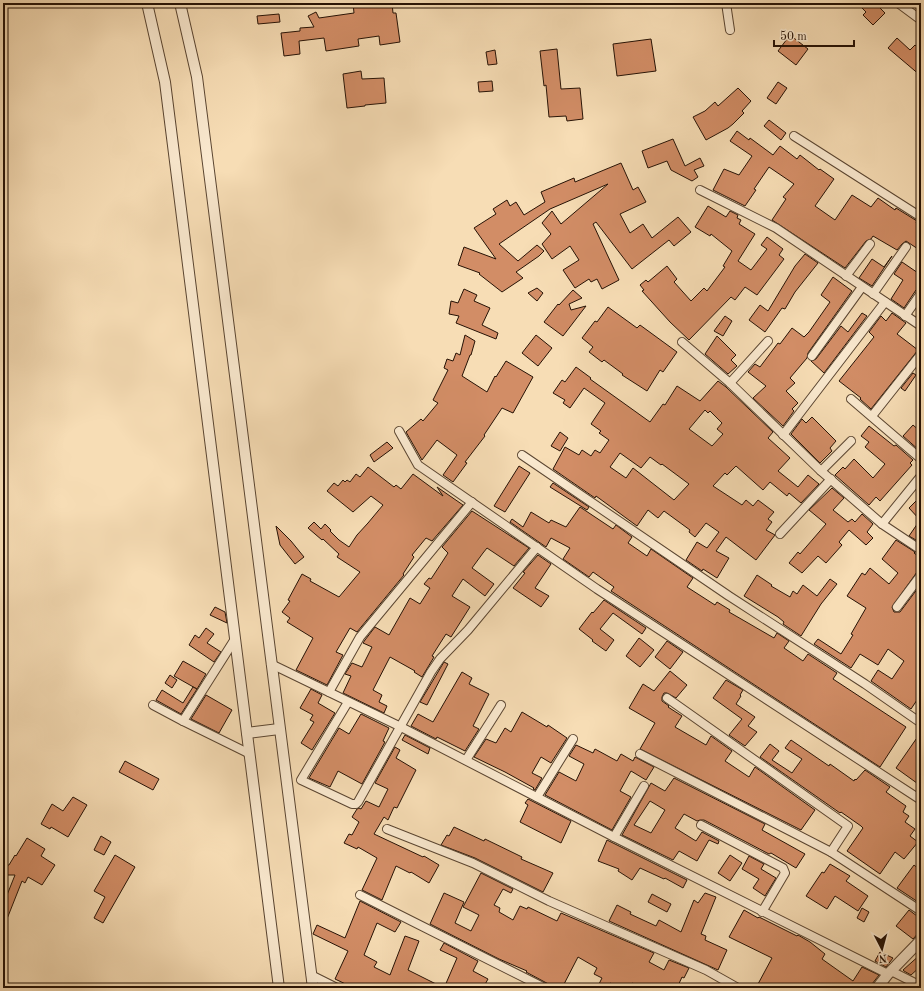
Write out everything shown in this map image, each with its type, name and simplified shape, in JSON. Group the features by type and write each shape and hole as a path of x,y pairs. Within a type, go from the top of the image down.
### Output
{"street":[{"path":"147,3 165,82 279,988"},
{"path":"180,3 198,85 312,988"},
{"path":"726,3 730,30"},
{"path":"898,3 921,20"},
{"path":"794,136 921,217"},
{"path":"700,190 776,228 921,326"},
{"path":"846,276 870,244"},
{"path":"874,294 906,247"},
{"path":"812,356 862,287"},
{"path":"905,316 921,293"},
{"path":"783,435 885,302"},
{"path":"730,383 768,341"},
{"path":"682,342 730,383 821,471 882,524 921,550"},
{"path":"872,416 921,354"},
{"path":"851,399 921,459"},
{"path":"399,431 418,465 597,589 921,800"},
{"path":"821,471 851,441"},
{"path":"522,455 729,596 865,684 921,723"},
{"path":"882,524 921,476"},
{"path":"780,534 831,479"},
{"path":"329,692 360,637 472,502"},
{"path":"348,702 301,780 352,804 356,804 431,672 440,659 468,630 537,547"},
{"path":"897,607 921,575"},
{"path":"183,722 235,639"},
{"path":"271,664 400,726 762,912 889,973 921,986"},
{"path":"667,698 848,826 831,852"},
{"path":"153,705 183,722 250,754"},
{"path":"466,760 501,705"},
{"path":"247,733 279,730"},
{"path":"537,797 573,739"},
{"path":"640,754 831,852 921,911"},
{"path":"614,837 644,786"},
{"path":"701,825 783,868 785,873 762,912"},
{"path":"388,828 474,863 549,901 706,970 738,988"},
{"path":"360,895 545,988"},
{"path":"877,988 889,973 921,940"},
{"path":"311,975 337,988"}],"building":[{"path":"353,3 392,3 393,13 396,13 400,42 380,45 379,36 358,39 359,46 326,51 324,38 299,41 300,54 284,56 281,33 300,31 300,28 314,27 308,16 316,12 319,18 354,13"},
{"path":"857,3 875,3 885,13 873,25 863,15 866,12"},
{"path":"279,14 280,22 258,24 257,16"},
{"path":"790,35 808,49 796,65 778,51"},
{"path":"897,38 910,50 915,45 921,50 921,76 888,48"},
{"path":"651,39 656,71 617,76 613,44"},
{"path":"557,49 561,89 580,88 583,119 567,121 566,116 549,117 546,85 544,86 540,51"},
{"path":"495,50 497,64 488,65 486,52"},
{"path":"361,71 362,79 384,78 386,103 347,108 343,74"},
{"path":"492,81 493,91 479,92 478,82"},
{"path":"778,82 787,88 776,104 767,98"},
{"path":"738,88 751,101 742,111 744,113 728,128 706,140 693,117 705,111 715,102 718,106"},
{"path":"769,120 786,133 781,140 764,126"},
{"path":"737,131 749,140 750,138 773,155 780,146 797,159 800,155 819,170 820,169 834,179 815,206 835,220 852,195 871,207 878,198 895,210 896,208 917,221 916,223 921,226 921,251 906,241 897,250 873,236 871,239 866,241 845,268 772,220 786,199 783,197 794,184 769,167 754,189 756,190 745,206 713,190 724,169 739,175 752,156 730,141"},
{"path":"673,139 685,166 700,158 704,166 694,170 698,177 692,181 671,170 667,161 648,168 642,151"},
{"path":"621,163 633,190 638,187 646,202 620,214 630,233 643,224 652,238 678,217 691,232 674,246 669,240 632,269 596,222 593,224 619,280 602,289 597,279 591,282 589,279 575,288 563,270 579,260 570,246 552,259 542,244 551,234 542,223 552,211 561,224 608,184 550,209 499,244 518,261 537,245 544,251 516,272 523,278 502,292 479,274 480,273 458,265 464,247 496,259 474,228 496,214 493,209 507,200 510,206 516,202 524,215 545,202 541,192 574,178 575,182"},
{"path":"708,206 726,217 730,211 738,215 737,218 741,220 739,224 755,234 738,261 751,270 767,249 761,245 767,237 783,249 779,255 784,259 757,295 745,287 735,300 731,297 689,340 670,322 642,291 644,290 640,285 646,280 648,282 667,266 677,279 674,282 691,301 704,288 707,291 725,267 723,266 732,251 711,234 710,236 695,227"},
{"path":"805,254 818,263 795,292 785,309 782,308 765,332 749,320 760,305 768,311 795,266"},
{"path":"892,256 872,286 859,278 872,259 884,267"},
{"path":"902,262 921,275 921,288 916,290 904,308 891,299 903,280 894,274"},
{"path":"833,277 852,291 808,353 807,358 790,378 795,383 786,391 798,403 792,409 794,411 783,426 753,398 766,386 748,372 755,364 760,367 778,343 780,344 792,328 804,337 809,332 830,302 821,295"},
{"path":"537,288 543,293 537,301 528,293"},
{"path":"464,289 477,295 474,301 490,308 482,325 498,333 496,339 456,323 459,316 449,314 451,301 458,303"},
{"path":"573,290 582,298 569,304 571,310 586,306 563,336 544,322 558,304 559,305"},
{"path":"608,307 637,328 640,325 677,352 663,372 660,370 647,391 622,375 623,374 604,360 602,362 589,352 593,347 582,338 595,321 597,322"},
{"path":"862,313 867,316 824,373 811,361 816,359 841,326 848,332"},
{"path":"892,313 906,323 897,334 918,350 871,409 860,399 861,398 839,381 874,337 869,332 881,316 886,321"},
{"path":"725,316 732,321 723,336 714,331"},
{"path":"465,335 475,341 462,376 487,392 495,376 496,377 506,361 533,377 513,413 502,408 484,435 485,436 465,462 467,463 453,482 443,475 457,455 437,440 422,460 406,432 421,419 423,421 438,403 433,400 448,370 444,368 447,359 453,361 456,353 460,355"},
{"path":"536,335 552,348 538,366 522,353"},
{"path":"717,336 736,355 731,360 737,366 728,374 705,354"},
{"path":"576,367 591,378 590,379 650,422 663,404 665,405 677,386 700,401 718,381 773,432 768,438 790,458 778,471 798,487 808,475 819,484 801,503 789,493 787,496 770,482 763,490 736,466 727,475 725,473 713,486 742,505 746,500 753,506 758,500 774,512 768,519 772,522 766,530 775,535 756,560 726,537 716,551 729,558 717,578 703,569 702,571 686,560 697,542 707,548 719,532 706,523 695,537 689,532 690,530 664,511 658,518 648,510 637,526 596,496 595,498 553,469 565,447 579,455 582,450 591,456 595,450 600,453 609,440 599,433 601,431 591,424 605,403 584,388 570,408 563,403 565,400 553,393 562,380 565,382","holes":["705,410 708,413 710,411 722,423 717,429 723,434 712,446 689,429","620,453 641,468 650,457 689,484 674,500 633,468 626,478 610,467"]},
{"path":"913,373 916,375 905,391 901,388"},
{"path":"812,417 836,441 830,448 832,451 820,463 791,434 802,419 806,423"},
{"path":"913,425 921,432 920,451 903,436"},
{"path":"869,426 894,446 896,445 913,460 910,463 912,465 880,501 876,497 869,505 835,475 843,467 845,469 854,459 873,478 885,464 865,447 869,442 861,436"},
{"path":"560,432 568,438 560,451 551,446"},
{"path":"387,442 393,448 374,462 370,455"},
{"path":"519,466 530,473 505,512 494,506"},
{"path":"368,467 394,487 396,485 401,489 413,474 443,496 437,487 463,505 432,541 426,538 412,555 414,557 403,574 404,575 357,632 350,628 336,652 343,655 327,685 296,670 313,638 287,622 290,618 282,612 290,601 288,600 302,574 311,579 310,581 339,597 360,572 337,557 339,554 323,539 322,540 308,528 314,522 321,529 325,524 339,540 349,547 357,535 383,505 371,496 353,512 327,491 334,483 338,486 343,480 345,482 347,480 350,482 356,474 360,477"},
{"path":"553,483 589,507 587,510 550,487"},
{"path":"832,488 844,498 833,510 848,522 852,519 855,522 862,514 873,524 867,532 873,538 866,545 849,530 839,542 842,545 826,563 818,556 802,573 789,563 798,552 800,554 826,524 809,510"},
{"path":"921,496 921,543 909,536 920,520 909,508"},
{"path":"580,507 613,529 616,525 632,537 628,543 647,556 651,549 693,578 687,587 715,605 717,602 730,610 729,612 774,638 777,633 789,641 784,648 803,661 808,654 837,673 833,679 906,727 880,767 611,591 614,587 593,572 589,577 563,559 570,548 551,538 546,547 510,522 512,519 523,527 531,512 549,523 551,520 566,527"},
{"path":"472,511 529,548 514,566 487,548 472,568 494,584 485,596 463,579 452,596 470,607 451,637 446,634 432,656 434,657 422,677 414,672 415,671 390,657 373,690 382,695 379,702 387,706 384,713 343,693 351,676 345,674 352,663 362,667 372,647 363,643 365,640 375,627 389,635 410,598 420,604 430,588 424,584 429,578 431,579 448,553 442,547"},
{"path":"276,526 304,557 295,564 280,545"},
{"path":"896,540 915,552 914,553 921,558 921,570 917,572 892,607 894,612 900,612 921,584 921,658 917,664 921,667 921,694 911,709 871,681 878,670 892,679 904,661 888,649 878,665 860,654 851,668 814,644 818,639 841,654 853,635 851,634 866,608 847,596 862,573 865,575 870,568 889,584 898,573 882,559"},
{"path":"538,555 551,564 535,588 549,596 541,607 513,588 525,573 523,572"},
{"path":"757,575 772,585 771,586 790,597 793,591 797,594 803,585 817,596 830,579 837,584 821,604 801,636 783,624 784,622 778,617 744,596"},
{"path":"604,600 646,628 642,634 613,613 600,629 614,640 606,651 579,629 592,612 593,613"},
{"path":"215,607 225,612 227,623 210,615"},
{"path":"206,628 214,634 207,643 221,652 214,662 189,645 195,635 199,638"},
{"path":"639,638 654,650 640,667 626,656"},
{"path":"667,641 683,652 670,669 655,657"},
{"path":"183,661 206,674 197,689 174,676"},
{"path":"444,662 448,664 427,705 420,702"},
{"path":"670,671 687,685 676,698 667,693 664,693 662,697 662,701 669,706 668,707 682,716 675,727 706,745 711,736 732,751 725,761 749,777 755,767 815,810 801,830 640,749 655,723 629,708 643,684 654,691"},
{"path":"462,672 472,678 469,684 489,694 473,726 479,729 465,751 437,737 436,739 411,726 418,714 433,722"},
{"path":"170,675 177,680 172,688 165,683"},
{"path":"726,680 743,690 736,704 755,717 748,726 757,732 745,746 729,735 742,719 713,698"},
{"path":"193,687 197,689 181,714 156,700 162,690 183,703"},
{"path":"311,689 322,695 318,703 335,713 312,750 301,743 314,722 310,720 313,715 300,708"},
{"path":"206,695 232,710 219,733 191,719"},
{"path":"522,712 547,727 548,725 567,738 551,763 541,757 532,773 542,778 535,790 533,789 534,788 505,772 474,757 486,739 496,743 505,728 511,732"},
{"path":"361,714 389,728 383,741 385,742 362,784 338,771 330,787 309,778 339,728 349,734"},
{"path":"921,732 921,786 896,768"},
{"path":"405,735 430,748 428,754 402,740"},
{"path":"791,740 854,781 865,770 890,787 886,792 906,806 903,812 909,816 905,822 915,829 910,836 918,842 904,859 895,852 880,874 847,851 863,828 760,757 770,744 779,751 772,760 792,773 802,759 785,748"},
{"path":"576,745 593,753 595,749 617,761 621,754 633,761 635,757 654,767 646,780 631,771 620,791 631,797 612,830 545,795 559,772 576,781 584,764 569,756"},
{"path":"395,747 400,750 396,758 416,770 397,808 394,807 388,820 384,817 374,834 423,857 424,856 439,865 429,883 411,872 410,873 396,866 382,900 362,890 377,858 358,847 357,849 344,843 349,834 352,835 359,822 352,817 357,809 361,809 366,801 379,807 388,789 375,783"},
{"path":"125,761 159,779 153,790 119,772"},
{"path":"674,778 765,824 762,830 805,854 796,868 771,853 769,854 704,820 697,821 684,814 675,828 696,841 702,832 719,841 718,844 709,840 697,861 679,851 673,860 622,835 651,783 665,791","holes":["650,801 665,810 651,833 634,825"]},
{"path":"73,797 87,805 68,837 51,827 50,829 41,824 52,804 63,811"},
{"path":"528,799 571,821 561,843 520,822 528,805 525,803"},
{"path":"454,827 484,841 485,839 522,857 521,859 553,873 543,892 475,858 441,845 447,835 449,836"},
{"path":"101,836 111,842 104,855 94,850"},
{"path":"27,838 45,849 41,856 55,865 42,885 28,877 25,883 22,881 3,929 3,905 15,875 3,875 3,866 9,865"},
{"path":"607,840 687,880 683,888 665,878 664,879 640,868 632,880 618,871 619,869 598,861"},
{"path":"115,855 135,867 103,923 94,918 105,897 94,891"},
{"path":"730,855 742,863 730,881 718,873"},
{"path":"749,856 764,864 761,869 776,878 765,896 753,888 759,879 742,869"},
{"path":"830,864 850,876 846,881 868,896 858,911 835,896 827,909 806,896 822,872 824,873"},
{"path":"914,865 921,871 921,904 897,888"},
{"path":"481,873 513,889 511,893 503,889 494,905 500,908 499,912 513,920 520,906 527,909 528,907 557,921 561,913 654,953 649,962 664,970 669,960 689,968 684,978 682,977 677,988 641,988 632,983 629,988 620,988 610,983 607,988 597,988 602,978 594,974 597,968 578,957 562,988 556,988 526,972 527,971 499,959 430,924 444,893 464,902 455,923 471,931 479,915 463,907"},
{"path":"705,893 716,897 701,934 706,936 705,940 727,950 718,970 609,921 617,905 631,912 630,914 656,926 659,920 681,932 694,900 698,903"},
{"path":"652,894 671,904 667,912 648,902"},
{"path":"360,901 401,922 395,932 377,923 364,955 377,962 374,967 390,975 405,936 419,941 408,970 444,988 354,988 335,979 348,951 313,934 317,925 345,938"},
{"path":"862,908 869,912 864,922 857,918"},
{"path":"744,910 810,942 825,954 822,959 853,981 862,967 879,975 872,984 871,988 764,988 758,984 772,958 729,937"},
{"path":"909,910 921,919 921,930 913,939 896,926"},
{"path":"444,943 478,961 473,971 488,979 483,988 444,988 457,958 440,950"},
{"path":"880,952 893,958 886,967 875,961"},
{"path":"921,954 921,966 911,975 903,970"}]}
